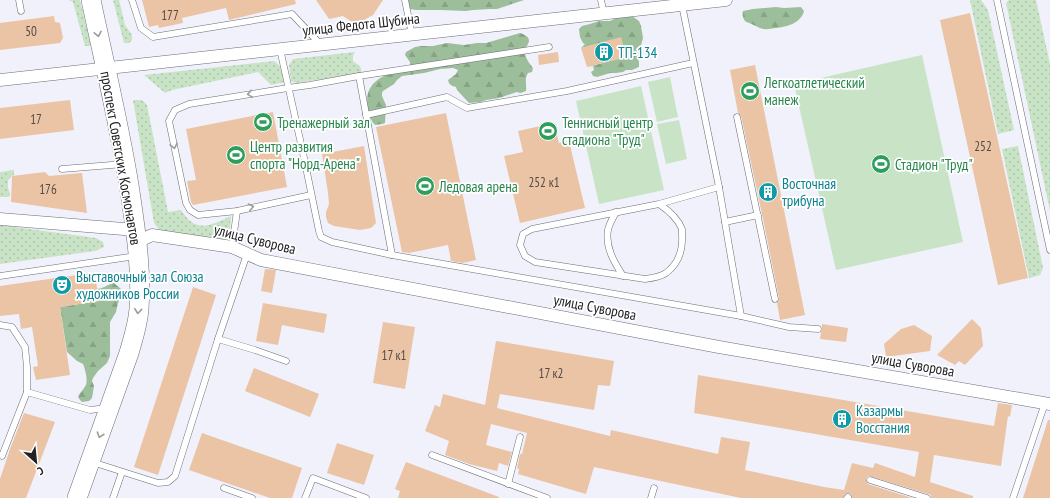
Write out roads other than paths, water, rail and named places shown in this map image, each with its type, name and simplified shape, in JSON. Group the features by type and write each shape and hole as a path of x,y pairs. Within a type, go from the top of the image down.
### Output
{"main road":[{"name":"проспект Советских Космонавтов","path":"77,498 136,332 139,309 137,243 125,164 91,0"}],"street":[{"name":"улица Федота Шубина","path":"0,80 604,14 662,4 682,5 726,0"},
{"name":"улица Суворова","path":"0,219 137,243 152,235 232,247 261,260 711,345 1048,403"}],"lane":[{"path":"19,0 21,11"},
{"path":"132,0 141,28 153,37 292,14 320,45"},
{"path":"405,0 412,35"},
{"path":"601,0 604,14"},
{"path":"998,0 1050,250"},
{"path":"682,5 719,188 741,316"},
{"path":"311,195 237,211 198,215 190,210 186,203 168,121 175,110 189,104 549,47"},
{"path":"280,49 321,237 332,242 392,255 741,316 789,327 818,329"},
{"path":"366,115 447,97 467,108 567,91 694,63"},
{"path":"359,76 392,255"},
{"path":"737,117 775,299"},
{"path":"62,169 125,164"},
{"path":"659,204 668,210 682,229 682,245 677,261 666,273 657,277 646,279 536,262 525,256 520,244 523,234 532,229 659,204 719,188"},
{"path":"232,247 237,211"},
{"path":"616,212 608,230 608,243 613,260 623,276"},
{"path":"725,222 758,215"},
{"path":"0,276 137,243"},
{"path":"90,462 158,483 168,482 175,476 218,339 247,254"},
{"path":"0,325 12,327 25,347 27,367 27,392 2,456 0,455"},
{"path":"218,339 286,361"},
{"path":"27,392 90,410 109,408"},
{"path":"1013,498 1048,403"},
{"path":"508,484 520,437"},
{"path":"432,455 547,498"},
{"path":"113,498 122,472"},
{"path":"305,498 313,478 366,498"},
{"path":"870,480 927,498"},
{"path":"224,488 252,498"},
{"path":"651,498 654,488"}],"place":[{"name":"ТП-134","path":"604,52"},
{"name":"Легкоатлетический манеж","path":"750,91"},
{"name":"Тренажерный зал","path":"263,122"},
{"name":"Теннисный центр стадиона \"Труд\"","path":"548,131"},
{"name":"Центр развития спорта \"Норд-Арена\"","path":"236,155"},
{"name":"Стадион \"Труд\"","path":"881,164"},
{"name":"Ледовая арена","path":"425,186"},
{"name":"Восточная трибуна","path":"768,192"},
{"name":"Выставочный зал Союза художников России","path":"62,285"},
{"name":"Казармы Восстания","path":"842,419"}]}
